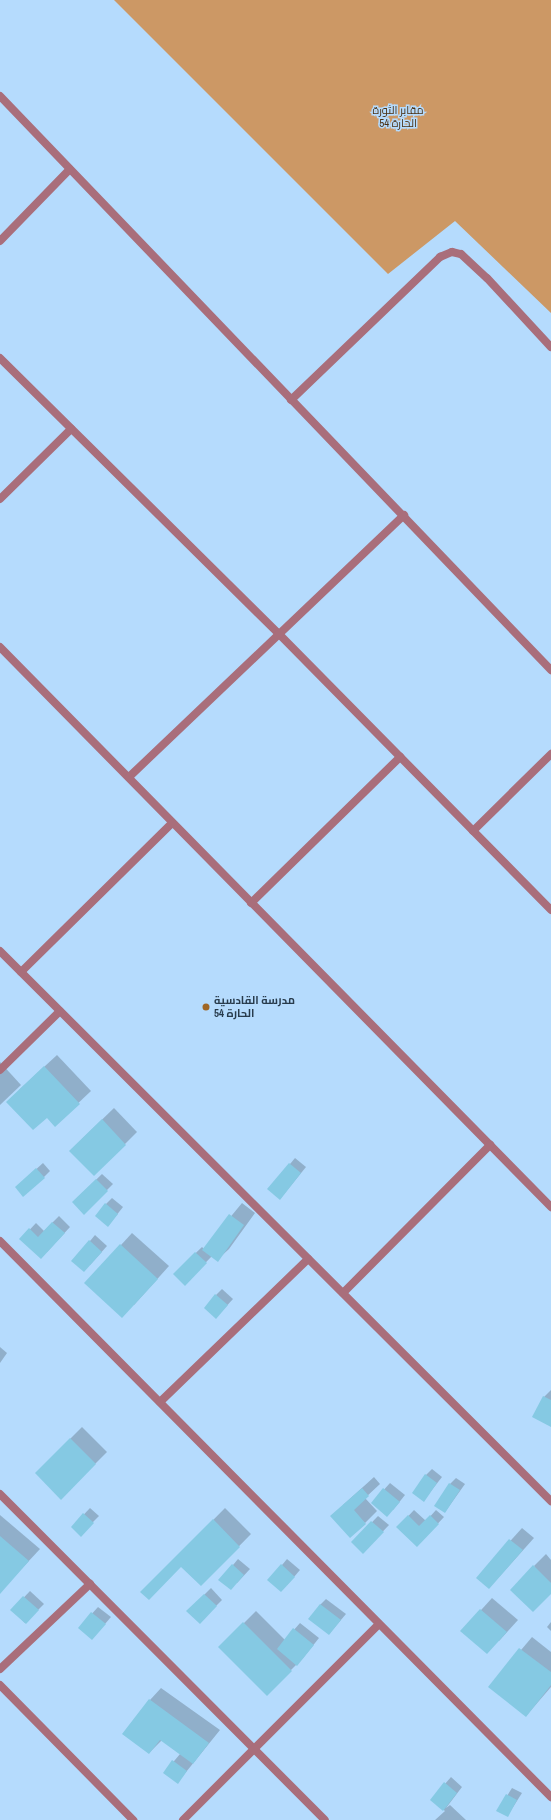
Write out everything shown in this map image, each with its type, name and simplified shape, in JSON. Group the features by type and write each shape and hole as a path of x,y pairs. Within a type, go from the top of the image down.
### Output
{"street":[{"path":"0,96 291,400 404,515 551,670"},
{"path":"0,241 70,169"},
{"path":"291,400 440,257 452,252 461,254 487,278 551,347"},
{"path":"0,358 278,633 551,910"},
{"path":"0,498 71,429"},
{"path":"129,777 278,633 404,515"},
{"path":"0,647 551,1207"},
{"path":"473,831 551,754"},
{"path":"251,903 400,757"},
{"path":"21,972 172,823"},
{"path":"0,951 551,1501"},
{"path":"0,1070 60,1011"},
{"path":"344,1293 490,1145"},
{"path":"1,1243 551,1797"},
{"path":"160,1402 308,1259"},
{"path":"0,1494 325,1820"},
{"path":"0,1669 90,1584"},
{"path":"183,1820 379,1624"},
{"path":"0,1685 133,1820"}],"green space":[{"name":"مقابر الثورة الحارة 54","path":"114,0 551,0 551,313 455,221 388,274"}],"building":[{"path":"44,1066 80,1104 55,1127 47,1118 33,1130 6,1102"},
{"path":"102,1119 126,1145 94,1176 69,1151"},
{"path":"289,1163 301,1173 280,1200 267,1189"},
{"path":"36,1168 45,1178 23,1197 15,1187"},
{"path":"96,1179 108,1191 84,1215 72,1202"},
{"path":"105,1203 118,1214 108,1227 95,1216"},
{"path":"229,1214 244,1225 218,1262 202,1250"},
{"path":"52,1222 65,1233 41,1259 19,1239 29,1228 38,1237"},
{"path":"89,1240 102,1252 84,1272 71,1261"},
{"path":"120,1244 158,1279 122,1318 84,1283"},
{"path":"195,1252 207,1263 185,1286 173,1274"},
{"path":"215,1294 228,1305 216,1319 204,1308"},
{"path":"543,1396 551,1400 551,1427 532,1417"},
{"path":"70,1438 96,1464 61,1500 35,1473"},
{"path":"425,1474 437,1483 424,1502 412,1493"},
{"path":"449,1483 460,1490 445,1513 434,1506"},
{"path":"362,1488 369,1496 354,1510 366,1524 350,1538 330,1516"},
{"path":"383,1488 400,1502 387,1517 371,1503"},
{"path":"83,1513 94,1523 81,1537 71,1527"},
{"path":"408,1515 419,1526 430,1515 439,1524 417,1547 396,1527"},
{"path":"213,1519 240,1547 201,1586 181,1567 149,1600 140,1592"},
{"path":"371,1521 384,1532 363,1554 351,1542"},
{"path":"0,1536 29,1561 0,1594"},
{"path":"509,1539 523,1550 489,1589 476,1578"},
{"path":"232,1564 244,1575 231,1590 218,1580"},
{"path":"281,1564 295,1577 281,1592 267,1580"},
{"path":"533,1565 551,1583 551,1594 533,1612 510,1590"},
{"path":"204,1594 217,1606 200,1624 186,1611"},
{"path":"23,1596 39,1610 26,1624 10,1610"},
{"path":"320,1604 341,1620 329,1635 308,1619"},
{"path":"480,1609 507,1632 487,1654 460,1631"},
{"path":"91,1612 106,1624 92,1640 78,1628"},
{"path":"243,1622 292,1671 267,1696 218,1647"},
{"path":"293,1628 314,1645 297,1666 277,1649"},
{"path":"519,1648 551,1672 551,1685 526,1717 488,1687"},
{"path":"149,1699 209,1743 193,1764 160,1740 149,1754 122,1734"},
{"path":"172,1760 187,1771 178,1784 163,1773"},
{"path":"444,1782 457,1793 443,1811 430,1800"},
{"path":"506,1794 517,1800 508,1817 496,1811"}],"place":[{"name":"مدرسة القادسية الحارة 54","path":"206,1007"}]}
